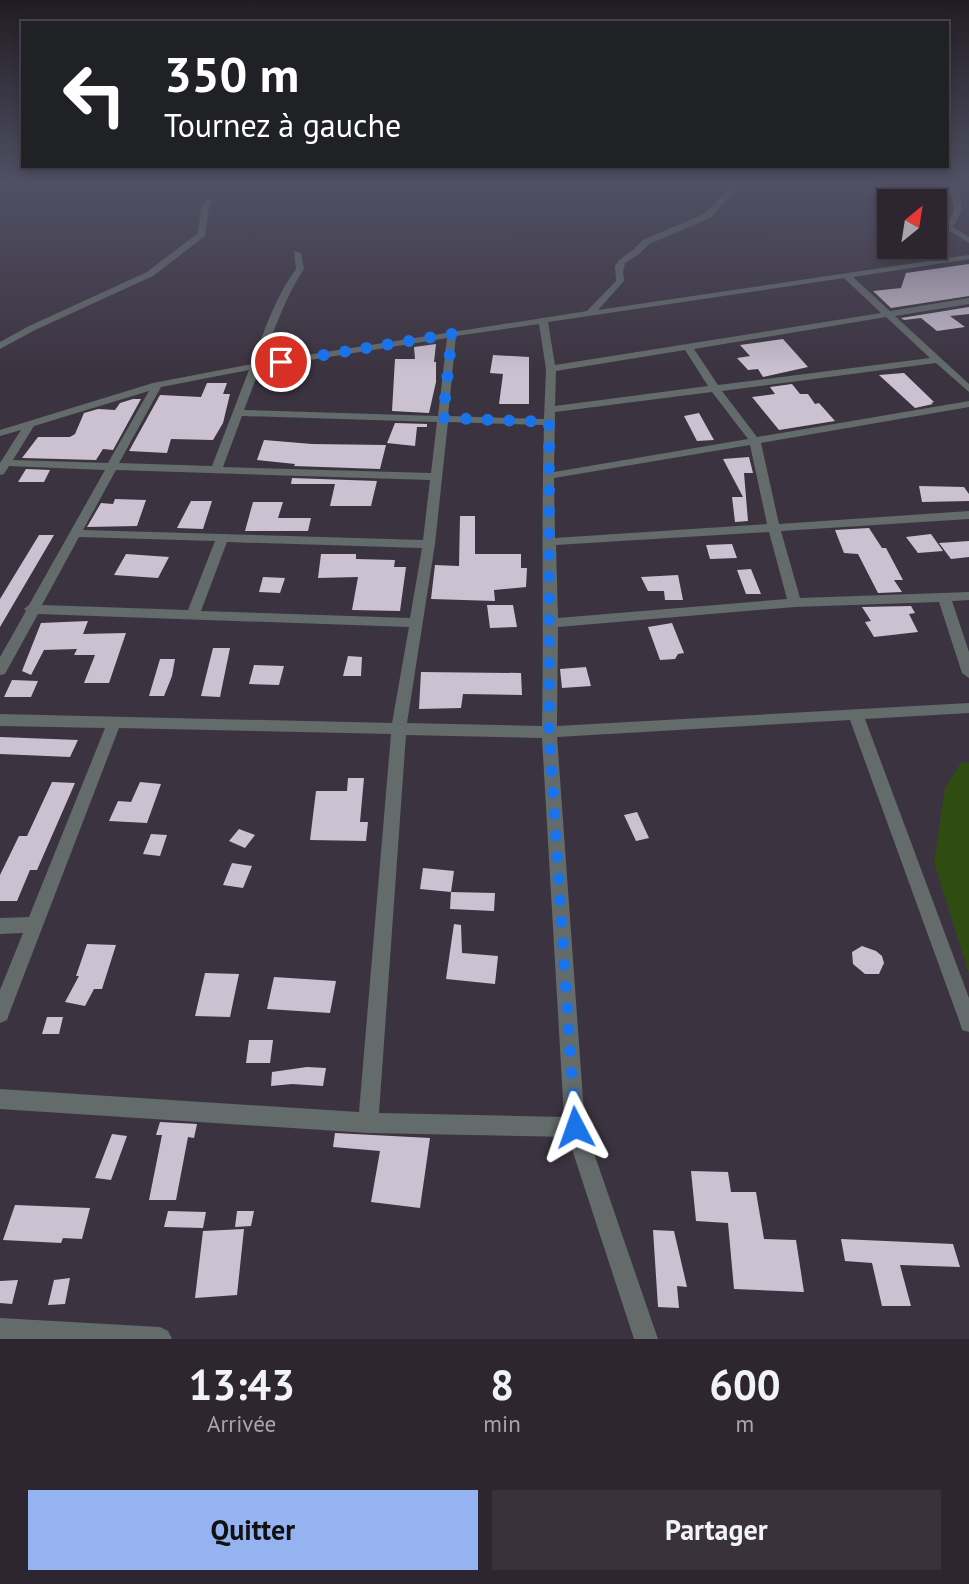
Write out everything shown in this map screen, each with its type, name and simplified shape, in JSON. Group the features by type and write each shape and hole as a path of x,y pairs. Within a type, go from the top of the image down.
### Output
{"street":[{"path":"0,346 163,266 188,245"},
{"path":"589,314 620,281 618,270 621,262 644,245"},
{"path":"216,470 285,295 300,269 297,253"},
{"path":"0,433 157,384 256,366 543,320 969,257"},
{"path":"847,276 969,389"},
{"path":"551,369 964,302 969,311"},
{"path":"543,320 551,369 548,476 551,623 549,732 575,1127 646,1339"},
{"path":"368,1123 399,728 429,544 452,334"},
{"path":"688,347 715,389 755,440 774,528 795,603"},
{"path":"237,413 443,418 549,416 715,389 938,360"},
{"path":"0,670 157,384"},
{"path":"548,476 969,404"},
{"path":"3,468 30,424"},
{"path":"3,468 111,467 438,477"},
{"path":"549,542 969,515"},
{"path":"75,533 429,544"},
{"path":"193,615 222,538"},
{"path":"551,623 795,603 969,596"},
{"path":"945,599 969,673"},
{"path":"31,610 416,623"},
{"path":"0,720 549,732 969,708"},
{"path":"856,716 969,1023"},
{"path":"0,1014 114,723"},
{"path":"0,926 35,925"},
{"path":"0,1099 368,1123 575,1127"},
{"path":"0,1330 160,1339"}],"green space":[{"path":"969,762 969,974 934,862 945,788 960,764"}],"building":[{"path":"969,264 969,296 891,308 873,291 901,288 906,273"},
{"path":"969,307 969,314 950,316 965,327 937,331 921,318 901,318"},
{"path":"783,339 808,367 763,377 758,369 748,370 737,358 750,356 740,345"},
{"path":"436,344 436,382 429,413 392,411 395,359 415,359 414,347"},
{"path":"493,355 529,357 529,404 499,404 503,374 490,373"},
{"path":"904,373 933,404 915,408 879,375"},
{"path":"207,383 227,383 223,394 230,394 223,423 213,440 171,439 167,453 129,451 160,395 201,397"},
{"path":"792,384 800,394 808,394 815,404 819,403 835,421 779,430 752,397 775,394 770,387"},
{"path":"141,399 113,450 103,449 96,460 22,458 38,437 70,437 75,434 84,413 98,409 115,410 120,403"},
{"path":"699,413 714,440 697,441 684,416"},
{"path":"395,423 427,424 427,427 417,427 415,446 387,443"},
{"path":"264,440 386,445 380,469 294,466 295,464 257,460"},
{"path":"749,457 753,473 744,473 748,521 735,522 732,497 743,497 723,459"},
{"path":"26,469 50,470 44,482 18,482"},
{"path":"292,478 377,481 371,506 330,506 335,484 291,484"},
{"path":"919,486 964,487 969,494 969,501 922,502"},
{"path":"115,499 146,500 137,526 87,527 101,503 113,504"},
{"path":"191,501 212,501 203,529 177,528"},
{"path":"253,502 283,502 278,518 311,518 308,531 245,531"},
{"path":"460,516 475,516 475,554 521,554 521,568 527,568 526,587 494,590 495,601 431,599 435,565 459,566"},
{"path":"869,528 882,548 886,548 903,580 894,580 902,592 878,593 858,554 844,553 835,530"},
{"path":"931,534 943,551 918,553 906,537"},
{"path":"39,535 54,535 0,627 0,599"},
{"path":"969,541 969,557 951,559 939,543"},
{"path":"732,544 737,558 710,559 706,545"},
{"path":"126,554 169,557 158,578 114,575"},
{"path":"321,554 356,554 356,559 395,560 394,567 406,567 400,611 352,610 358,577 318,578"},
{"path":"751,569 761,594 746,594 737,570"},
{"path":"678,575 683,600 665,600 664,591 648,591 641,577"},
{"path":"263,577 285,578 280,593 259,592"},
{"path":"487,605 513,605 517,627 490,628"},
{"path":"911,606 915,613 909,614 918,632 874,637 865,622 871,621 862,607"},
{"path":"88,621 83,634 126,633 109,683 84,683 95,655 74,655 77,649 44,650 31,675 22,671 41,623"},
{"path":"672,623 684,653 678,654 675,659 660,660 648,627"},
{"path":"213,648 230,648 220,697 201,696"},
{"path":"348,656 362,657 361,676 343,676"},
{"path":"160,659 175,659 172,676 164,696 149,696"},
{"path":"254,665 284,666 279,685 249,684"},
{"path":"586,667 591,686 562,688 560,669"},
{"path":"421,672 521,673 522,695 463,694 461,708 419,709"},
{"path":"12,680 38,681 31,697 4,697"},
{"path":"0,737 78,740 70,757 0,754"},
{"path":"348,778 364,778 360,822 368,822 366,841 310,840 316,791 347,791"},
{"path":"52,782 75,783 37,870 30,870 17,901 0,901 0,875 19,836 27,836"},
{"path":"140,782 161,784 147,823 109,821 118,801 131,802"},
{"path":"637,812 649,838 636,841 624,815"},
{"path":"239,829 255,835 245,848 229,841"},
{"path":"151,834 167,835 160,856 143,854"},
{"path":"232,863 252,866 243,888 223,885"},
{"path":"423,868 454,871 451,892 420,889"},
{"path":"451,892 495,893 494,911 450,909"},
{"path":"454,924 461,925 462,953 498,956 495,984 446,979"},
{"path":"87,944 116,945 102,989 94,989 85,1006 65,1002 79,976 76,976"},
{"path":"862,946 882,956 884,963 879,974 865,974 853,964 852,952"},
{"path":"205,973 239,974 230,1017 195,1016"},
{"path":"274,977 336,981 330,1013 267,1009"},
{"path":"47,1017 63,1017 59,1034 42,1034"},
{"path":"249,1040 273,1040 270,1063 246,1063"},
{"path":"307,1067 326,1068 323,1086 271,1086 272,1072"},
{"path":"160,1122 197,1124 194,1138 188,1137 176,1200 149,1200 162,1135 156,1135"},
{"path":"335,1133 430,1138 420,1208 371,1202 380,1151 333,1147"},
{"path":"112,1134 127,1136 111,1180 95,1178"},
{"path":"691,1171 728,1172 731,1192 756,1192 764,1239 796,1240 804,1292 734,1289 728,1223 696,1221"},
{"path":"15,1205 90,1208 82,1239 63,1238 61,1243 3,1240"},
{"path":"168,1211 206,1212 203,1228 164,1227"},
{"path":"237,1211 254,1211 251,1226 235,1227"},
{"path":"244,1229 237,1295 195,1298 203,1231"},
{"path":"653,1230 674,1231 687,1287 677,1286 679,1308 658,1307"},
{"path":"841,1239 953,1244 960,1267 900,1265 911,1306 882,1306 872,1263 845,1261"},
{"path":"70,1278 65,1304 48,1305 54,1280"},
{"path":"18,1280 12,1304 0,1303 0,1281"}],"route":[{"path":"281,362 452,334 443,418 549,422 549,732 575,1127"}]}
